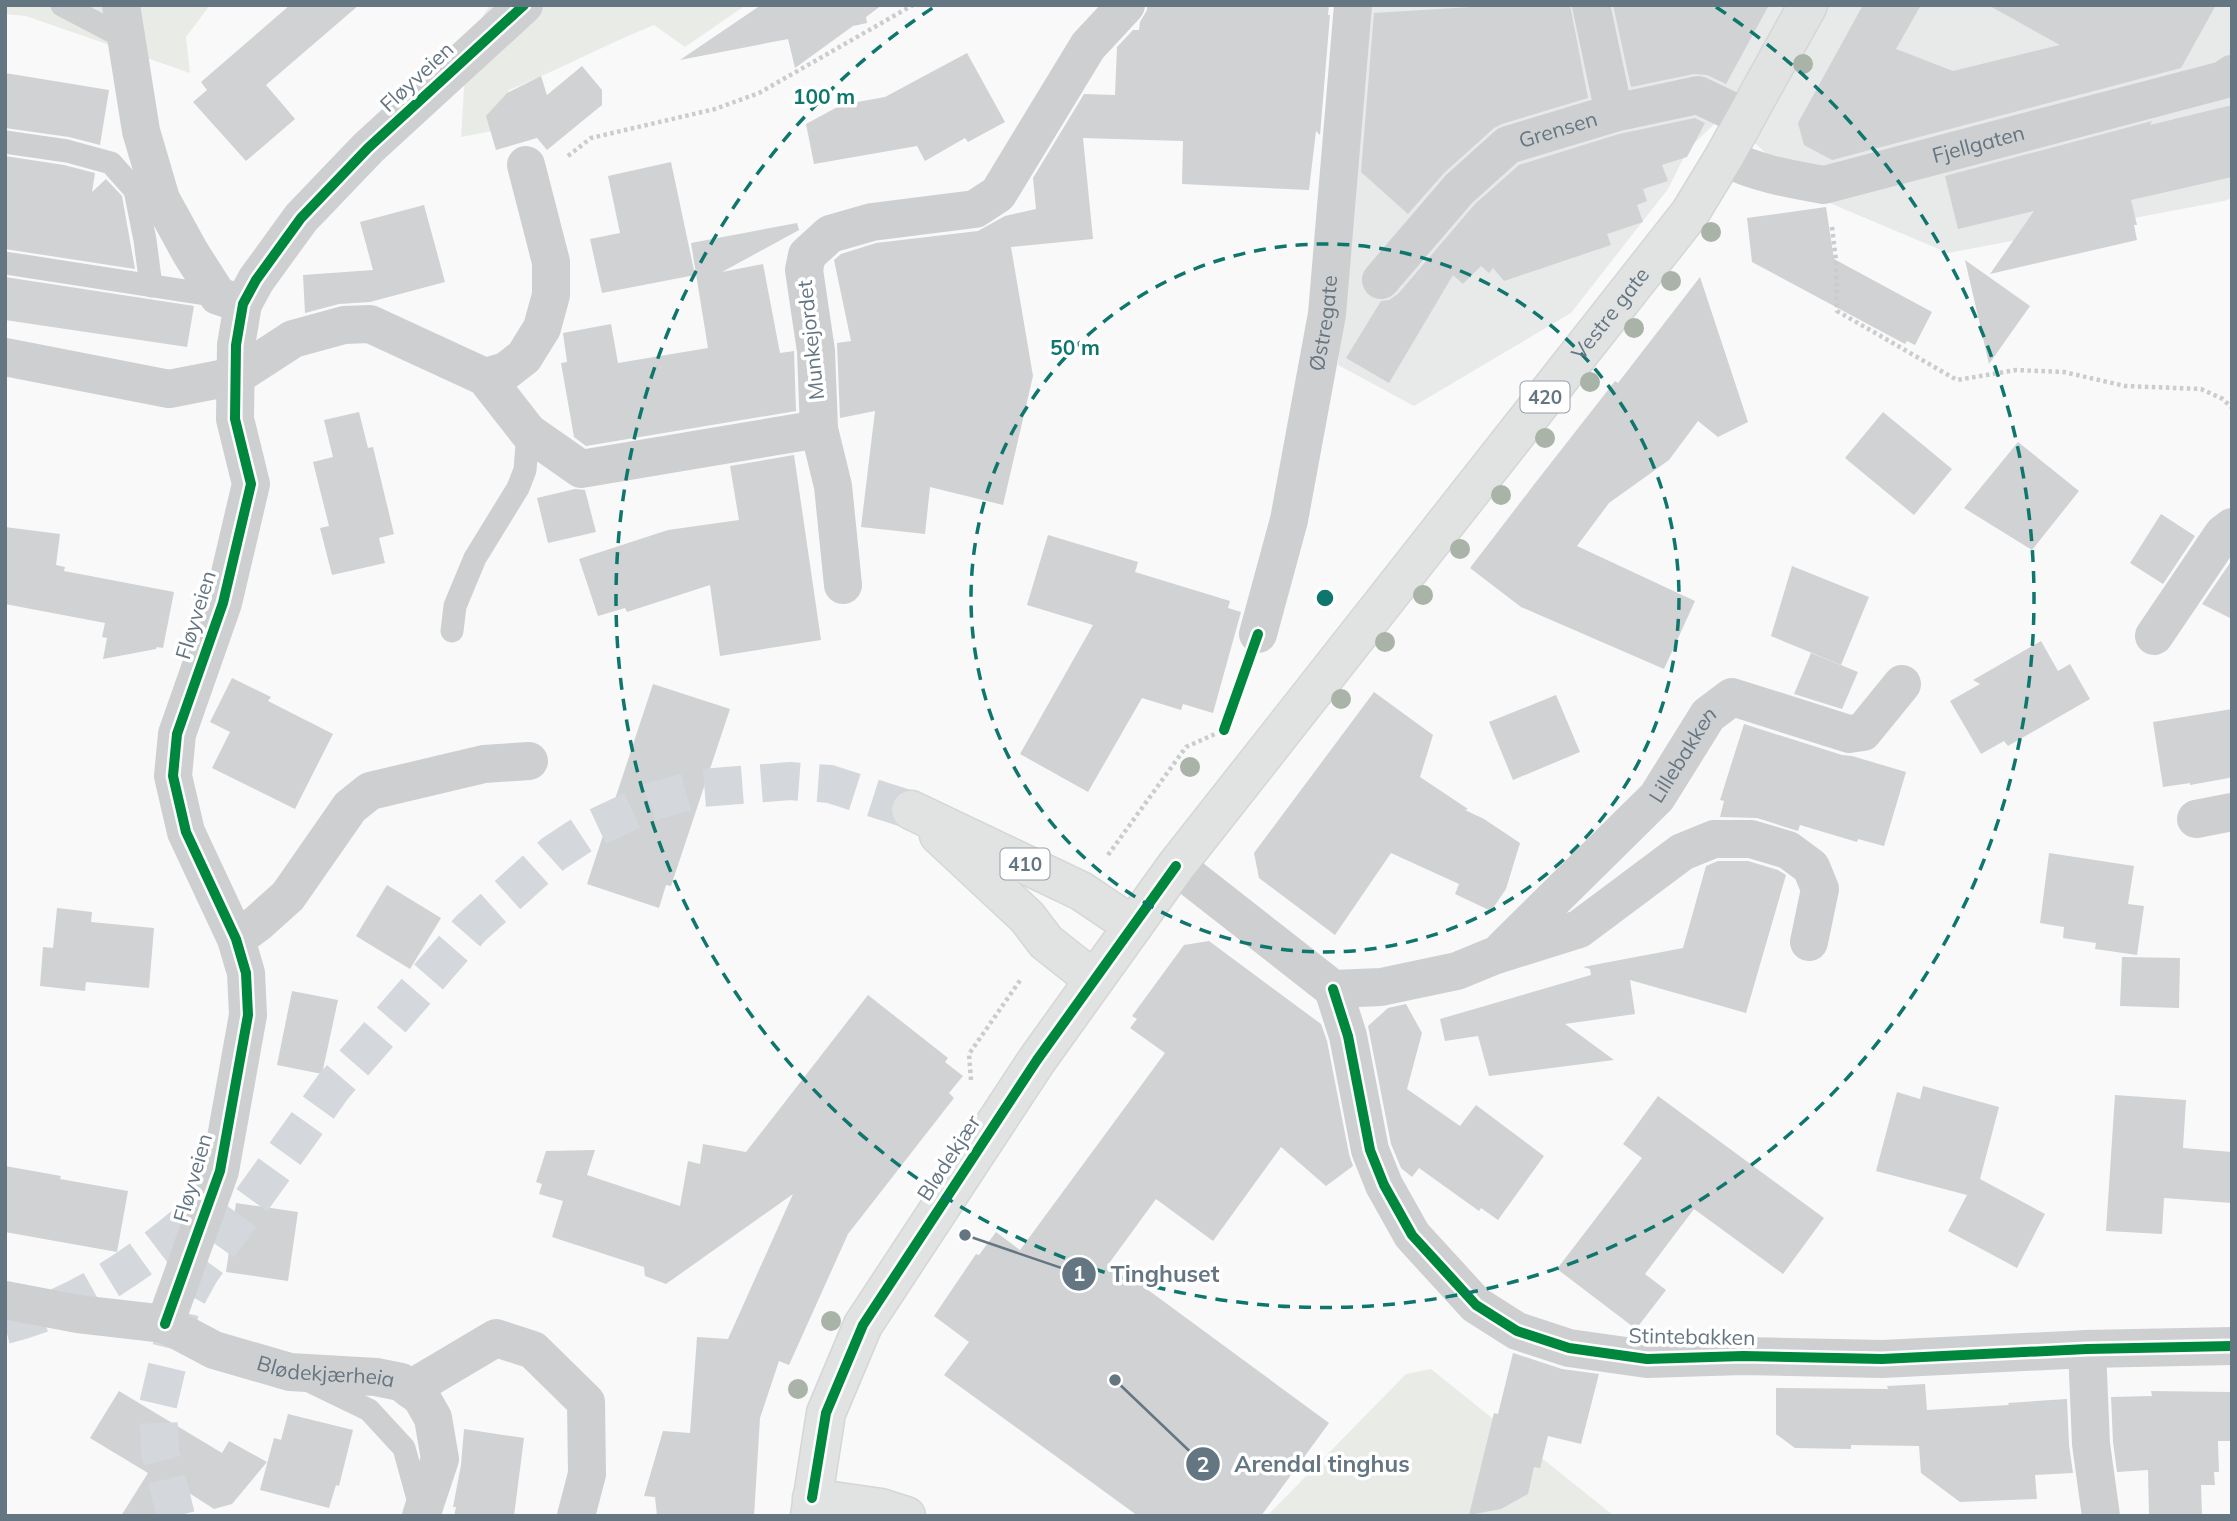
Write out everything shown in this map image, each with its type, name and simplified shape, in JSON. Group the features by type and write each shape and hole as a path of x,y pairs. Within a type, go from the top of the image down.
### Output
{"main road":[{"name":"Vestre gate","path":"1254,769 1681,224 1724,157 1808,5"},
{"name":"Blødekjær","path":"811,1507 826,1413 863,1325 996,1122 1094,980 1176,866 1254,769"},
{"name":"410","path":"1094,980 1046,942 1027,917 911,810 1082,891 1133,926"},
{"path":"811,1507 881,1508 906,1516"}],"street":[{"name":"Fløyveien","path":"165,1324 220,1171 248,1016 246,973 236,939 186,832 173,776 177,734 223,603 251,484 235,419 236,345 231,300 256,280 301,218 368,148 524,5"},
{"name":"Munkejordet","path":"236,376 293,339 344,325 370,324 485,377 528,432 581,469 819,429 816,351 804,270 807,255 830,233 872,222 975,209 998,194 1087,46 1126,5"},
{"name":"Østregate","path":"1258,634 1289,520 1327,314 1353,5"},
{"path":"1591,5 1614,113"},
{"path":"126,15 141,131 161,199 190,252 231,300"},
{"name":"Fjellgaten","path":"1724,157 1740,165 1824,185 2223,80 2232,74"},
{"name":"Grensen","path":"1381,280 1459,189 1508,145 1614,113 1698,95 1746,118"},
{"path":"485,377 506,371 524,357 542,328 551,295 551,262 528,174"},
{"path":"5,357 169,389 236,376"},
{"path":"819,429 833,486 844,585"},
{"path":"2154,636 2222,534 2232,527"},
{"name":"Lillebakken","path":"1496,955 1657,797 1708,715 1732,698 1849,734 1863,732 1902,684"},
{"path":"236,939 288,896 350,807 370,791 484,764 529,761"},
{"name":"Lillebakken","path":"1333,989 1381,987 1457,971 1496,955 1579,929 1682,852 1714,839 1751,839 1788,850 1811,867 1820,889 1809,942"},
{"path":"1176,866 1333,989"},
{"name":"Stintebakken","path":"1333,989 1349,1036 1370,1150 1384,1185 1412,1236 1476,1305 1517,1331 1569,1348 1647,1359 1743,1356 1882,1359 2087,1349 2232,1346"},
{"name":"Blødekjærheia","path":"5,1300 78,1314 165,1324 214,1350 289,1372 376,1377 401,1382 410,1389 496,1338 533,1350 586,1402 587,1474 576,1516"},
{"path":"2087,1349 2091,1444 2101,1516"},
{"path":"410,1389 421,1397 433,1418 440,1459 422,1514"}],"lane":[{"path":"62,5 126,15"},
{"path":"5,142 67,151 111,163 135,190 151,286"},
{"path":"5,263 231,300"},
{"path":"452,631 455,606 475,558 518,488 526,470 528,432"},
{"path":"289,1372 369,1410 404,1448 422,1514"}],"path":[{"path":"528,174 592,138 715,109 758,93 913,5"},
{"path":"1831,220 1836,261 1836,311 1957,380 2016,370 2064,372 2125,386 2200,389 2223,399 2232,408"},
{"path":"1106,856 1186,747 1224,730 1229,718"},
{"path":"972,1092 969,1054 1024,976"}],"shaded area":[{"path":"5,5 210,5 186,37 190,73 26,16 5,14"},
{"path":"490,5 746,5 685,47 654,25 509,90 499,116 498,130 461,137 467,42"},
{"path":"1368,5 2232,5 2232,198 1948,253 1813,196 1724,115 1688,149 1668,189 1571,313 1414,406 1338,365"},
{"path":"1431,1369 1614,1516 1267,1516 1406,1374"}],"building":[{"path":"290,5 359,5 266,85 295,119 246,161 193,102 207,90 201,82"},
{"path":"761,5 882,5 866,17 867,23 853,26 795,68 788,39 680,60"},
{"path":"1147,5 1329,5 1320,135 1316,131 1309,190 1182,184 1183,141 1083,138 1093,239 1011,247 1033,376 1003,505 930,487 925,534 861,527 875,411 840,418 837,343 851,341 834,260 841,254 876,243 978,231 1005,216 1036,209 1033,178 1084,94 1115,95 1117,47 1133,30 1139,30"},
{"path":"1504,5 1570,5 1588,98 1494,128 1444,173 1408,214 1361,172 1374,13"},
{"path":"1613,5 1769,5 1726,84 1707,75 1694,74 1631,87"},
{"path":"1863,5 1921,5 1896,49 1953,71 2060,45 1988,5 2216,5 2181,68 1832,160 1804,145 1798,123"},
{"path":"967,53 1005,122 968,142 965,138 925,161 917,146 814,164 806,124 841,105 885,97"},
{"path":"582,66 602,90 602,105 547,150 537,138 496,150 486,116 507,93 541,76 547,95"},
{"path":"5,73 109,90 100,145 69,137 5,128"},
{"path":"2232,105 2232,177 2131,200 2137,225 2134,225 2137,240 1990,274 2034,211 1958,229 1945,176 2152,121 2150,125"},
{"path":"1695,118 1705,123 1687,157 1662,165 1668,181 1643,189 1647,201 1637,205 1643,222 1607,234 1611,245 1504,281 1493,268 1489,273 1481,266 1463,284 1453,275 1389,383 1346,358 1381,301 1389,300 1398,294 1475,204 1519,165 1619,134"},
{"path":"5,156 64,165 95,173 92,192 106,179 122,196 135,269 5,249"},
{"path":"671,162 695,275 602,293 590,239 620,233 608,176"},
{"path":"424,205 445,282 370,302 339,304 305,313 303,275 373,270 360,222"},
{"path":"1826,207 1834,259 1932,312 1915,345 1907,341 1905,344 1752,262 1747,218"},
{"path":"797,223 799,230 722,272 763,264 780,353 794,351 796,411 586,446 574,437 561,363 567,362 563,333 611,324 618,363 708,348 691,243"},
{"path":"1965,260 2030,306 1989,364"},
{"path":"5,277 194,306 187,347 5,320"},
{"path":"1700,277 1748,422 1718,437 1698,421 1669,460 1609,503 1577,546 1695,601 1664,669 1521,607 1470,568 1615,381 1618,383"},
{"path":"359,412 368,448 373,447 394,534 379,538 385,563 332,575 320,528 329,526 313,462 333,457 324,420"},
{"path":"1883,412 1952,469 1914,515 1845,458"},
{"path":"2018,442 2079,491 2032,550 1964,508"},
{"path":"794,455 821,640 720,656 710,585 627,612 625,608 598,616 579,559 668,530 739,520 730,466"},
{"path":"575,489 585,490 596,532 548,543 537,498"},
{"path":"2161,514 2195,536 2163,584 2130,563"},
{"path":"5,527 60,534 56,565 65,567 64,571 174,592 163,648 103,659 107,638 102,637 105,623 5,604"},
{"path":"1048,535 1138,562 1135,572 1230,601 1228,608 1241,612 1213,713 1183,704 1181,710 1142,698 1088,792 1020,754 1093,625 1027,605"},
{"path":"2232,560 2232,619 2202,604"},
{"path":"1792,566 1869,597 1841,665 1771,636"},
{"path":"2041,641 2058,671 2070,664 2090,699 2008,746 2004,741 1981,754 1950,701 1980,684 1973,680"},
{"path":"1811,653 1858,672 1842,709 1794,694"},
{"path":"232,678 271,697 268,701 333,734 295,809 212,768 230,732 210,722"},
{"path":"653,684 730,709 671,886 666,885 659,908 587,884"},
{"path":"1374,692 1433,735 1420,777 1468,809 1465,810 1520,843 1506,889 1491,911 1455,894 1459,884 1391,853 1335,935 1259,878 1254,853"},
{"path":"1556,695 1580,752 1513,780 1489,722"},
{"path":"2232,709 2232,776 2190,785 2163,787 2153,722"},
{"path":"1744,724 1906,772 1884,846 1858,839 1857,842 1800,825 1798,831 1757,818 1720,817 1724,801 1720,800"},
{"path":"2049,853 2134,866 2128,904 2144,906 2137,955 2095,949 2096,943 2063,938 2064,927 2040,923"},
{"path":"1718,861 1748,861 1786,875 1746,1013 1630,980 1635,1014 1565,1024 1614,1060 1489,1076 1478,1036 1445,1041 1440,1019 1591,975 1590,969 1583,967 1683,948 1706,866"},
{"path":"387,885 441,918 410,969 356,936"},
{"path":"57,908 92,912 91,922 154,928 149,988 86,982 85,991 40,986 43,947 53,948"},
{"path":"1209,941 1321,1024 1327,1041 1353,1166 1326,1186 1281,1147 1213,1241 1156,1199 1110,1262 1329,1423 1261,1516 1138,1516 944,1375 969,1342 934,1316 976,1254 979,1255 996,1232 1020,1250 1165,1053 1130,1028 1137,1019 1132,1016 1184,945"},
{"path":"2122,957 2180,958 2179,1008 2120,1006"},
{"path":"292,991 338,1000 322,1074 277,1065"},
{"path":"868,995 948,1058 945,1062 963,1076 949,1093 954,1098 848,1234 789,1365 779,1361 760,1418 754,1516 657,1516 655,1497 644,1496 663,1431 690,1433 697,1337 728,1339 793,1194 666,1284 645,1276 644,1267 552,1237 563,1201 539,1194 542,1184 536,1182 546,1151 595,1150 587,1175 680,1206 688,1161 700,1164 703,1144 746,1152"},
{"path":"1406,1004 1422,1033 1407,1089 1460,1126 1476,1105 1544,1156 1498,1220 1481,1208 1479,1211 1419,1168 1412,1177 1401,1168 1391,1144 1368,1026 1388,1008"},
{"path":"1923,1086 1999,1107 1980,1179 2045,1214 2017,1268 1948,1231 1967,1195 1876,1171 1897,1092 1920,1099"},
{"path":"2115,1095 2186,1100 2183,1148 2232,1152 2232,1203 2164,1198 2162,1234 2106,1231"},
{"path":"1658,1096 1824,1218 1783,1274 1694,1209 1645,1274 1666,1290 1636,1329 1557,1269 1642,1158 1623,1144"},
{"path":"5,1166 128,1191 117,1252 5,1232"},
{"path":"236,1203 298,1212 288,1281 226,1272"},
{"path":"1513,1353 1562,1369 1599,1374 1581,1444 1548,1436 1540,1468 1534,1467 1528,1494 1501,1509 1469,1515 1494,1413 1498,1414"},
{"path":"1925,1384 1927,1410 2067,1399 2073,1473 2035,1475 2037,1499 1960,1502 1921,1473 1919,1446 1795,1448 1776,1434 1776,1388 1888,1389 1887,1386"},
{"path":"119,1391 222,1453 229,1441 267,1462 232,1504 214,1509 189,1493 175,1516 121,1516 148,1473 90,1438"},
{"path":"2151,1391 2232,1392 2232,1441 2218,1441 2219,1472 2214,1472 2215,1485 2201,1485 2202,1516 2149,1516 2148,1470 2117,1472 2111,1397 2152,1396"},
{"path":"288,1414 353,1430 339,1486 336,1485 329,1508 260,1490 274,1438 281,1440"},
{"path":"464,1429 524,1438 514,1516 454,1516"}],"tunnel":[{"path":"176,1516 160,1452 158,1405 181,1307 201,1271 333,1087 471,928 553,854 588,831 650,802 701,788 790,781 830,784 911,810"},
{"path":"5,1325 64,1304 119,1274 217,1197"}],"cycle path":[{"path":"165,1324 220,1171 248,1015 246,973 236,939 186,832 173,776 177,734 223,603 251,484 235,419 236,345 243,304 256,280 301,218 368,148 524,5"},
{"path":"1224,730 1258,634"},
{"path":"812,1498 826,1413 863,1325 1037,1060 1176,866"},
{"path":"1333,989 1348,1036 1370,1150 1384,1185 1412,1235 1476,1305 1517,1331 1569,1348 1647,1359 1743,1356 1882,1359 2087,1349 2232,1346"}],"place":[{"name":"Tinghuset","path":"965,1235"},
{"name":"Arendal tinghus","path":"1115,1380"}]}
